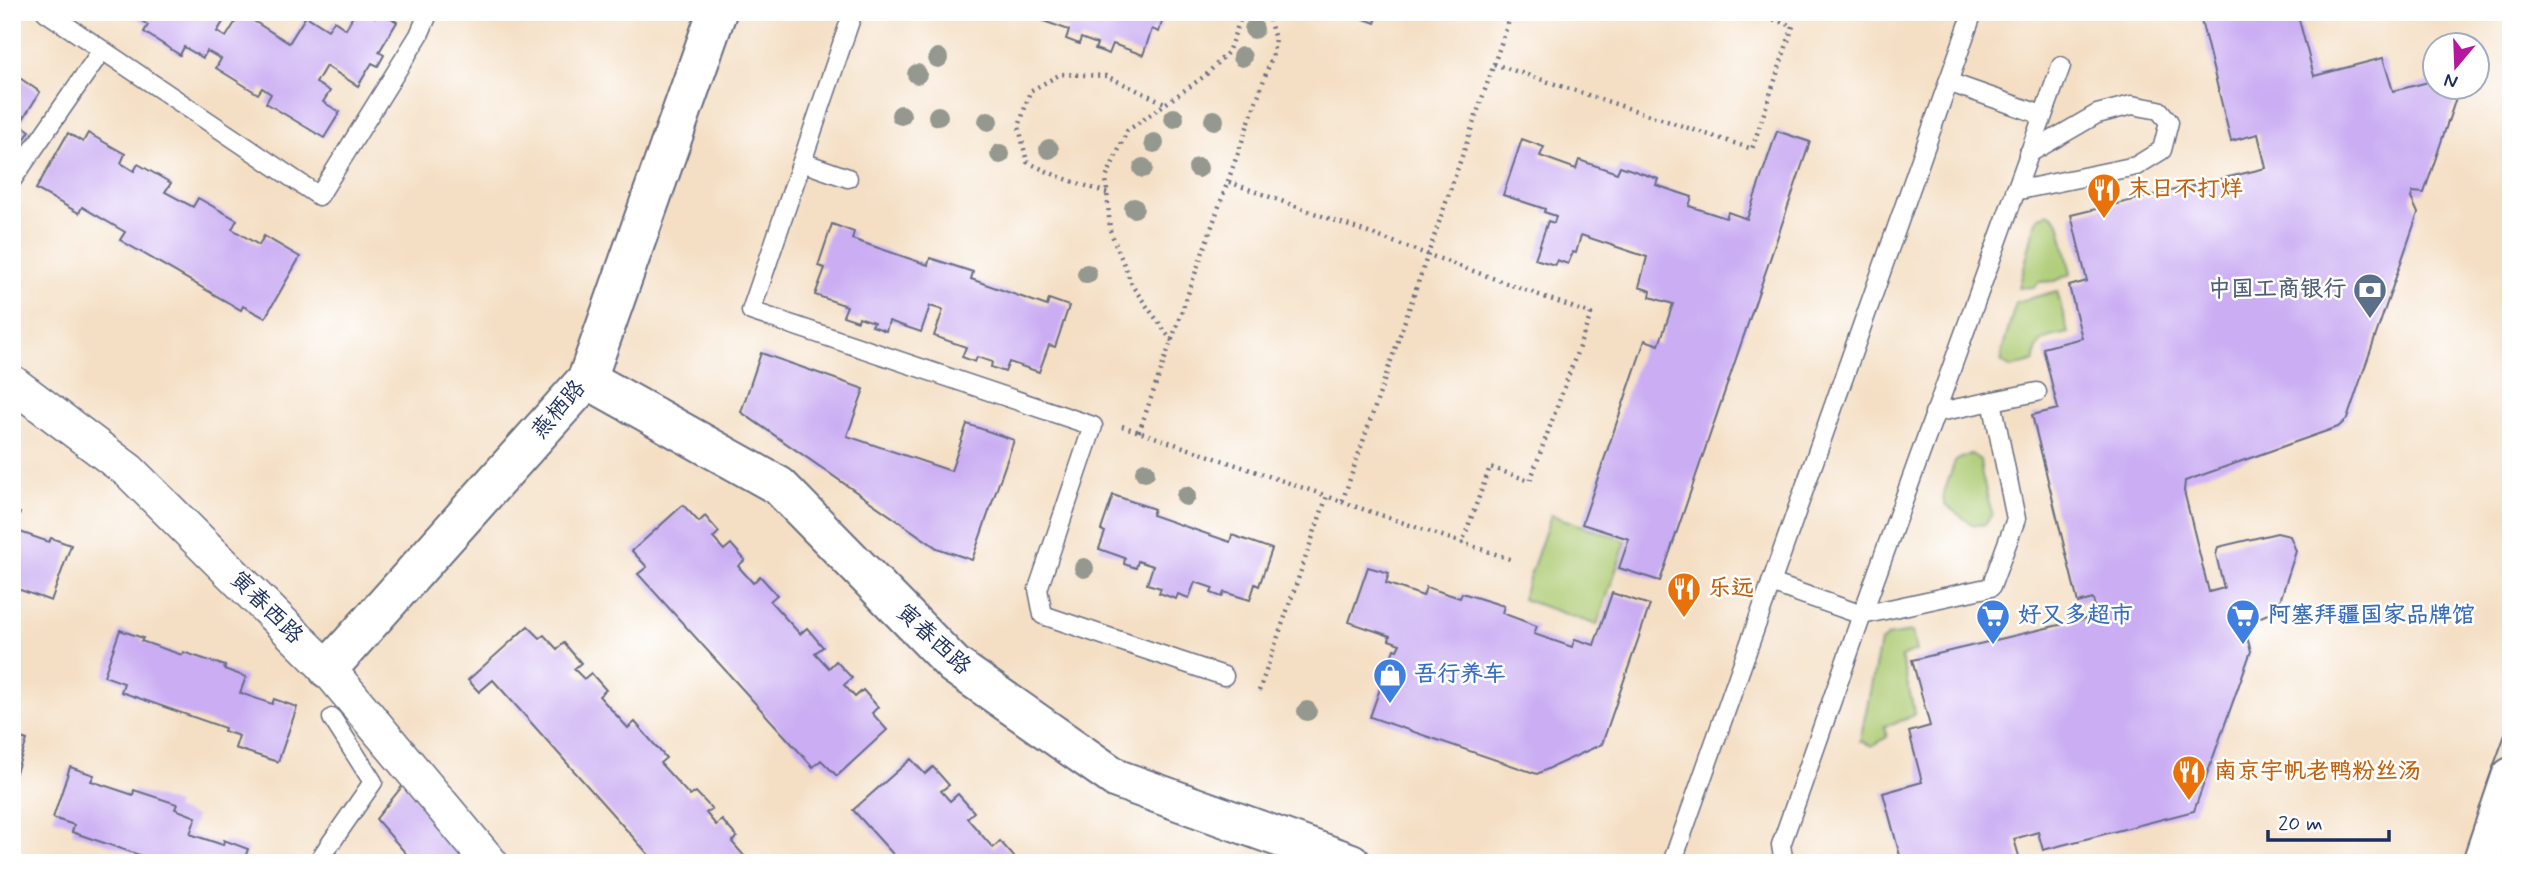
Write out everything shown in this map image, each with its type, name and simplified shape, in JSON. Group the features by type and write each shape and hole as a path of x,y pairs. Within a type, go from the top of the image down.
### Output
{"street":[{"name":"燕栖路","path":"328,669 587,379 717,12"},
{"name":"寅春西路","path":"587,379 779,486 954,665 1118,779 1351,863"},
{"name":"寅春西路","path":"12,383 129,471 328,669 490,863"},
{"path":"2482,863 2511,777"}],"lane":[{"path":"46,12 319,195 419,35 429,12"},
{"path":"853,12 751,311 1093,426 1038,589 1043,615 1224,676"},
{"path":"1672,863 1973,12"},
{"path":"12,180 102,50"},
{"path":"1784,863 1781,845 1934,413 2061,66"},
{"path":"1948,82 2042,115"},
{"path":"2015,191 2136,166 2162,150 2169,122 2159,110 2132,105 2097,114 2028,154"},
{"path":"802,162 848,178"},
{"path":"1934,413 2037,392"},
{"path":"1771,583 1862,615 1990,587 2016,519 1992,401"},
{"path":"317,863 373,782 332,718"}],"path":[{"path":"1172,342 1133,287 1110,230 1106,178 1128,131 1206,75 1228,52 1243,12"},
{"path":"1139,432 1273,54 1275,39 1268,12"},
{"path":"1342,502 1512,12"},
{"path":"1494,64 1752,149 1793,26 1751,12"},
{"path":"1107,193 1057,176 1027,162 1019,127 1030,91 1061,74 1106,76 1167,104"},
{"path":"1229,182 1591,314 1530,481 1490,467 1462,543"},
{"path":"1117,424 1513,560"},
{"path":"1259,691 1326,496"}],"green space":[{"path":"2047,213 2059,222 2071,274 2055,281 2039,282 2034,287 2019,288 2036,220"},
{"path":"2057,291 2068,333 2040,343 2035,353 2035,361 2011,368 2001,361 2016,302"},
{"path":"1971,454 1980,460 1992,514 1984,525 1972,524 1945,505 1943,496 1955,461"},
{"path":"1551,515 1626,541 1597,625 1522,599"},
{"path":"1912,632 1916,651 1901,657 1915,714 1884,726 1887,737 1872,746 1860,741 1880,643 1888,636"}],"building":[{"path":"140,12 229,12 217,32 226,37 241,13 289,43 306,16 328,30 334,21 346,29 355,12 367,12 375,17 378,12 382,12 397,22 379,52 384,55 378,66 372,63 358,86 326,66 316,83 330,91 323,102 340,112 324,138 266,103 271,94 262,88 258,94 216,68 221,59 207,51 203,58 184,47 180,55 144,32 148,25 137,18"},
{"path":"1040,12 1165,12 1159,32 1152,29 1143,55 1113,44 1109,54 1095,49 1097,44 1081,38 1079,44 1066,39 1069,30 1038,19"},
{"path":"1360,12 1379,12 1375,23 1359,17"},
{"path":"2199,12 2297,12 2314,76 2383,58 2393,91 2422,84 2422,102 2455,102 2424,193 2413,192 2411,198 2418,213 2347,419 2338,427 2185,481 2184,491 2209,592 2224,588 2216,555 2218,547 2277,533 2290,536 2296,551 2277,610 2254,620 2241,617 2251,651 2194,811 2043,850 2038,832 2014,839 2021,863 1902,863 1883,793 1922,782 1909,732 1930,726 1912,660 2097,616 2093,599 2078,603 2032,415 2058,409 2043,348 2082,338 2069,286 2087,281 2071,215 2266,168 2258,134 2231,141"},
{"path":"14,74 40,92 20,124 30,131 12,158 12,77"},
{"path":"1777,131 1810,142 1660,581 1619,568 1629,539 1582,524 1645,340 1659,345 1673,304 1650,297 1651,291 1639,287 1647,257 1581,235 1576,253 1573,252 1568,264 1557,260 1555,265 1535,259 1548,221 1554,223 1556,216 1544,212 1545,209 1503,195 1522,139 1544,147 1540,156 1576,169 1579,160 1617,173 1620,166 1658,179 1656,185 1692,197 1689,206 1726,218 1728,212 1747,219"},
{"path":"68,133 83,142 88,133 125,154 121,163 134,171 138,164 171,183 165,192 193,207 198,198 237,220 232,229 259,245 264,236 300,257 265,318 243,306 241,310 120,240 125,232 82,207 79,213 36,189"},
{"path":"832,224 854,232 852,239 928,265 930,258 973,272 971,279 1047,306 1049,299 1069,306 1055,347 1049,345 1039,372 1009,362 1005,372 991,367 992,362 977,357 975,362 962,357 966,347 934,336 943,310 930,306 921,332 889,321 886,331 872,326 874,322 843,316 847,306 815,295 825,268 818,266"},
{"path":"761,353 864,389 847,436 951,471 967,424 1014,440 972,560 937,548 741,412"},
{"path":"1113,495 1154,509 1152,515 1230,542 1232,535 1272,549 1259,586 1255,584 1250,600 1224,592 1222,597 1211,593 1213,588 1195,582 1189,598 1178,594 1176,599 1159,593 1161,588 1147,584 1153,566 1138,561 1136,568 1124,564 1125,558 1099,549 1105,532 1101,530"},
{"path":"683,505 699,522 705,516 719,532 713,538 724,550 731,544 745,560 738,566 753,583 760,576 777,595 770,601 800,634 807,628 823,647 815,653 829,668 836,661 852,678 844,685 855,697 863,690 878,707 872,713 887,730 837,776 821,760 813,767 638,574 647,567 632,551"},
{"path":"12,510 20,513 14,530 49,542 51,538 71,545 51,601 12,587"},
{"path":"1368,567 1389,573 1386,583 1423,596 1426,587 1460,598 1462,593 1504,606 1502,613 1537,626 1534,634 1572,647 1575,639 1594,645 1612,593 1650,605 1602,744 1537,774 1370,717 1394,649 1397,650 1400,644 1389,640 1390,636 1349,622"},
{"path":"528,626 540,638 544,635 557,649 564,643 581,663 574,669 584,679 591,673 606,690 599,696 628,728 635,722 666,758 660,763 690,796 696,792 712,809 706,813 716,825 722,820 737,837 732,842 746,858 741,863 656,863 493,680 479,692 468,680"},
{"path":"120,630 143,638 141,641 225,666 224,669 246,677 240,693 272,704 274,699 297,707 278,762 235,748 239,736 224,731 225,728 121,692 124,683 104,676"},
{"path":"2511,721 2511,794 2487,784"},
{"path":"12,735 27,740 13,781 12,781"},
{"path":"911,759 925,774 933,767 949,785 941,791 950,801 958,794 974,812 967,818 993,848 1000,841 1016,859 1012,863 901,863 853,810"},
{"path":"70,767 94,775 91,781 133,795 134,790 177,804 175,809 196,817 190,834 223,845 224,840 248,849 243,863 163,863 72,832 74,825 53,818"},
{"path":"404,784 470,863 414,863 376,819"}],"place":[{"name":"末日不打烊","path":"2104,220"},
{"name":"中国工商银行","path":"2370,320"},
{"name":"乐远","path":"1684,619"},
{"name":"好又多超市","path":"1993,646"},
{"name":"阿塞拜疆国家品牌馆","path":"2243,646"},
{"name":"吾行养车","path":"1390,705"},
{"name":"南京宇帆老鸭粉丝汤","path":"2189,802"}]}
